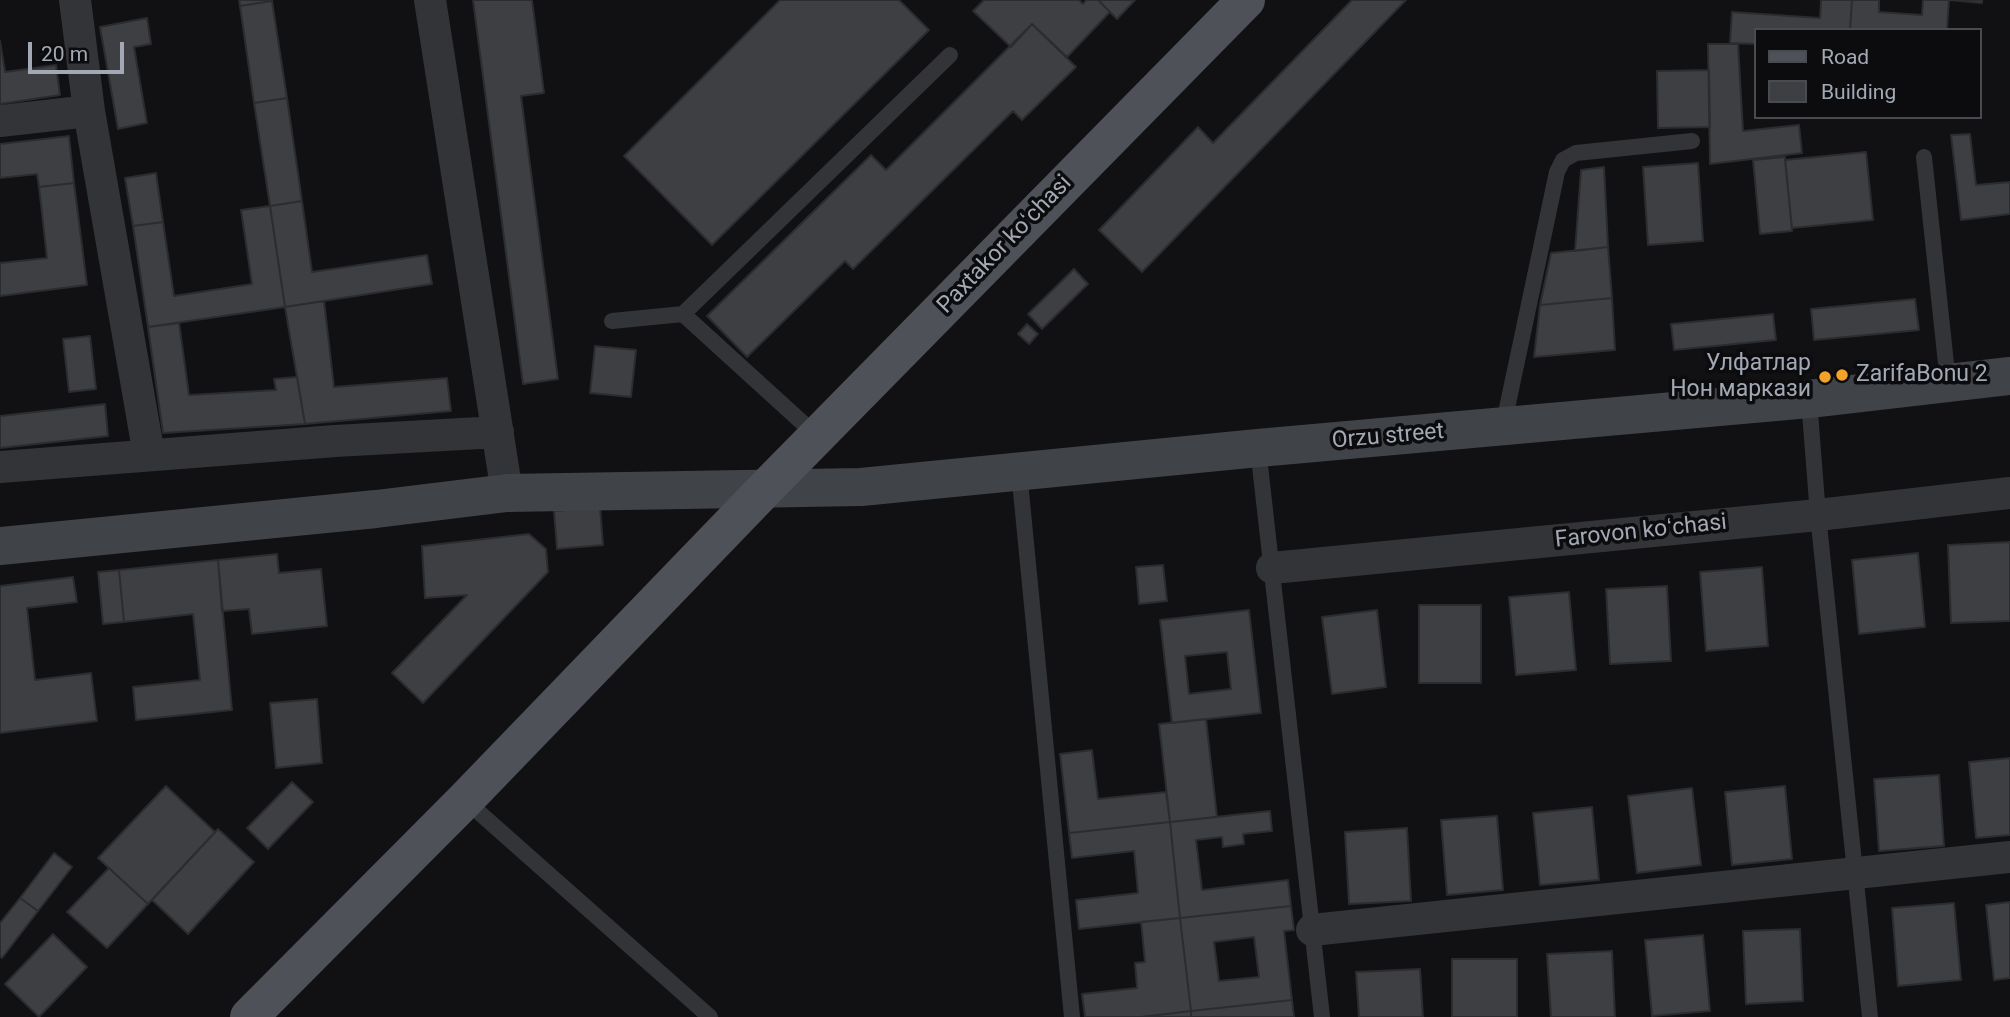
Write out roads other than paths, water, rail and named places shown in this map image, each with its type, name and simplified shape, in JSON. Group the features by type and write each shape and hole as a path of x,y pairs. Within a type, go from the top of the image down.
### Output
{"main road":[{"name":"Paxtakor koʻchasi","path":"249,1017 465,800 765,489 1246,0"},
{"name":"Orzu street","path":"0,545 376,509 507,492 861,487 1258,448 1809,399 2010,376"}],"street":[{"path":"75,0 89,111 149,455"},
{"path":"430,0 507,492"},
{"path":"0,121 89,111"},
{"path":"0,467 498,432"},
{"name":"Farovon koʻchasi","path":"1272,568 1818,515 2010,493"},
{"path":"1312,930 2010,857"}],"lane":[{"path":"612,321 683,314 950,55"},
{"path":"1503,427 1557,172 1563,160 1576,153 1692,141"},
{"path":"1924,157 1948,383"},
{"path":"683,314 817,436"},
{"path":"1809,399 1818,515 1870,1017"},
{"path":"1258,448 1322,1017"},
{"path":"1019,471 1072,1017"},
{"path":"465,800 710,1017"}],"place":[{"name":"ZarifaBonu 2","path":"1842,375"},
{"name":"Улфатлар Нон маркази","path":"1825,377"}]}
